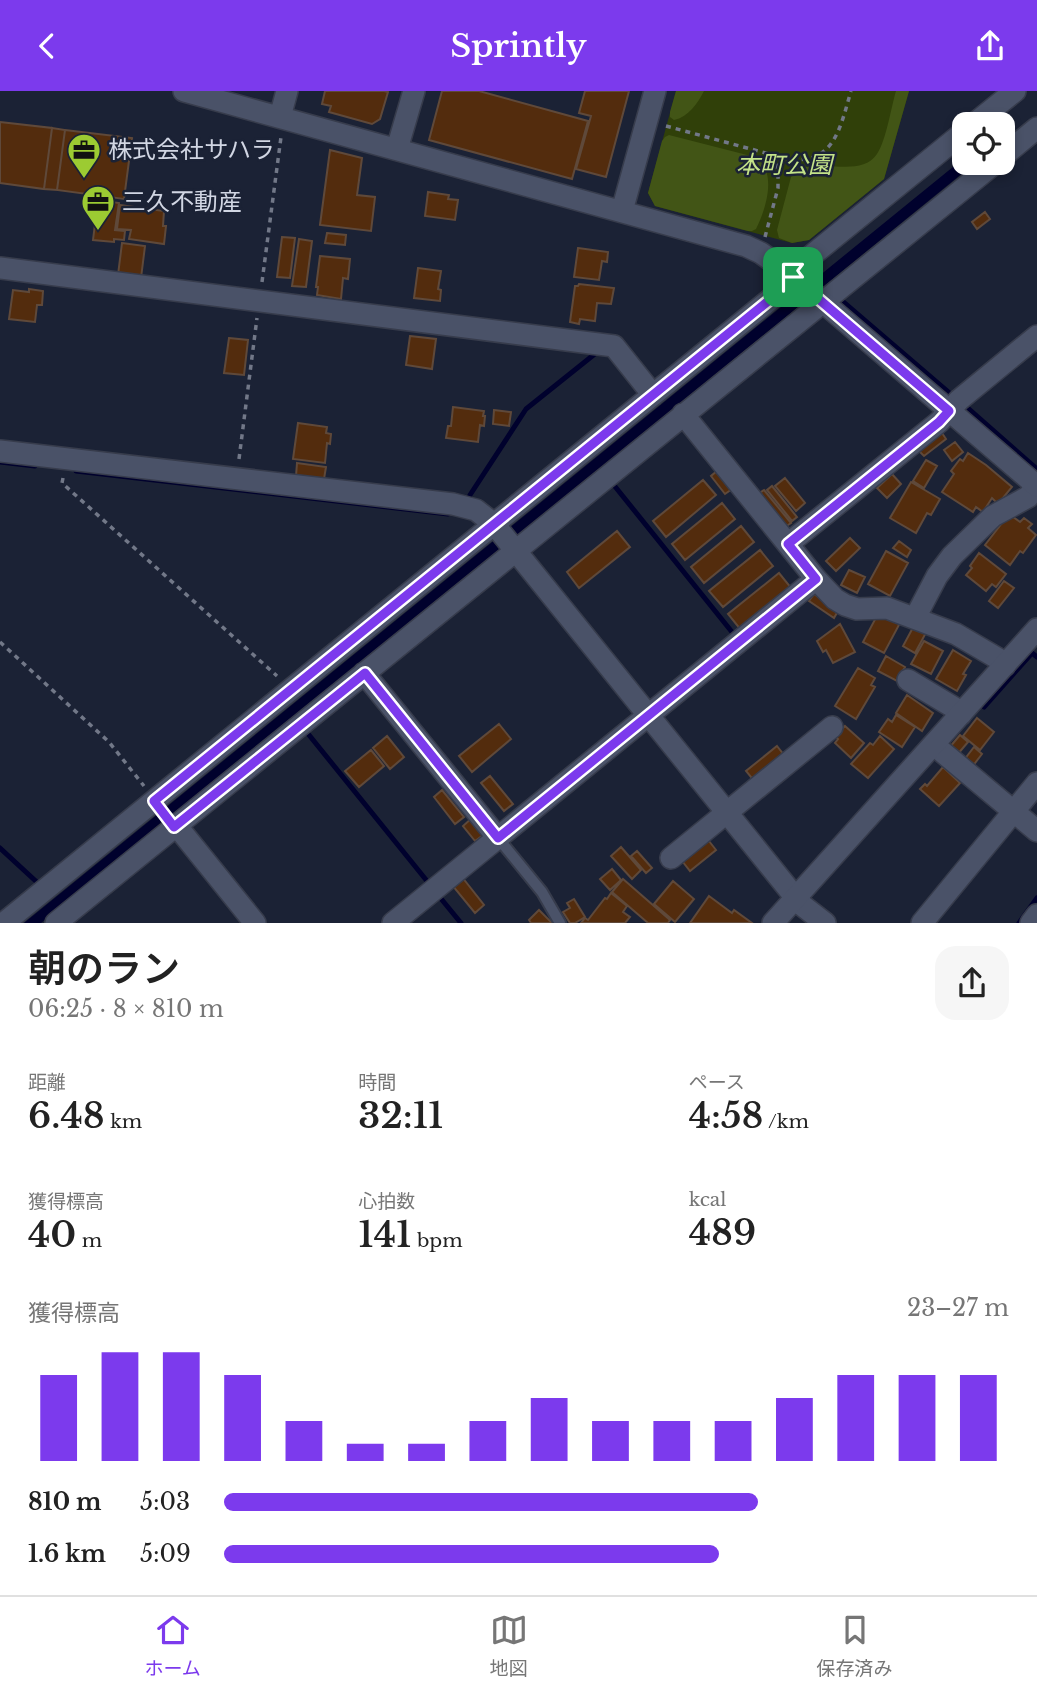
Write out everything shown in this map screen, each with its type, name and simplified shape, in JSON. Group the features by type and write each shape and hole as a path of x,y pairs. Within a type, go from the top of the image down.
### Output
{"street":[{"path":"184,91 746,246 776,262 1037,486 1028,497 993,516 952,556 937,576 915,618"},
{"path":"280,117 287,91"},
{"path":"397,149 414,91"},
{"path":"622,211 655,91"},
{"path":"989,112 1015,91"},
{"path":"1015,146 1037,128"},
{"path":"4,923 156,804 291,690 497,527 796,279 811,256 952,142"},
{"path":"56,923 514,549 980,175"},
{"path":"0,268 614,346 653,395"},
{"path":"788,544 939,422 959,400 1037,336"},
{"path":"683,414 835,600 857,609 887,608 915,618 956,634 1005,665"},
{"path":"0,451 453,504 476,510 497,527 795,897 825,923"},
{"path":"393,923 816,579"},
{"path":"773,923 1037,629"},
{"path":"365,673 498,838"},
{"path":"908,680 961,714"},
{"path":"671,858 832,727"},
{"path":"934,745 1037,831"},
{"path":"922,923 1037,783"},
{"path":"156,804 255,923"},
{"path":"1031,923 1037,915"}],"lane":[{"path":"498,838 542,892 560,923"}],"path":[{"path":"664,125 775,156 802,160 827,149 838,134 850,91"},
{"path":"764,239 778,188 775,156"},
{"path":"65,459 62,483 291,690"},
{"path":"0,642 109,742 156,804"}],"green space":[{"name":"本町公園","path":"676,91 909,91 884,179 809,240 792,243 655,206 648,193"},
{"path":"676,91 704,91 692,109 674,120 670,117 670,112"},
{"path":"896,91 909,91 884,179 809,240 792,243 779,238 777,230 791,177 809,166 846,167 869,162 877,154 883,141"},
{"path":"669,135 755,157 762,163 766,171 768,191 756,229 748,231 655,206 648,193 662,141"}],"water":[{"path":"952,168 952,175 960,175 41,923 24,923"}],"building":[{"path":"325,91 388,92 380,119 372,124 329,112 331,106 322,104"},
{"path":"442,91 479,91 588,121 572,179 429,140"},
{"path":"585,91 629,91 606,177 576,169 591,116 579,113"},
{"path":"0,122 52,128 44,189 0,183"},
{"path":"52,128 65,130 57,190 44,189"},
{"path":"65,130 132,138 124,199 57,190"},
{"path":"330,150 362,158 357,195 375,197 371,231 320,225"},
{"path":"428,192 449,195 448,199 458,200 455,220 425,216"},
{"path":"98,200 119,203 115,230 125,231 124,240 93,240"},
{"path":"120,205 164,211 164,244 129,239 131,230 117,229"},
{"path":"985,212 990,219 977,229 972,222"},
{"path":"327,233 346,235 345,245 325,243"},
{"path":"282,237 295,238 290,278 277,277"},
{"path":"299,239 312,241 306,287 292,286"},
{"path":"122,243 145,246 141,278 118,275"},
{"path":"578,248 608,252 607,262 602,261 599,280 574,277"},
{"path":"320,256 350,259 348,279 343,278 341,299 317,295"},
{"path":"418,268 441,271 438,289 441,290 440,301 414,298"},
{"path":"579,284 614,288 611,304 597,303 595,321 580,319 579,324 570,322 575,286"},
{"path":"29,289 43,291 42,305 37,305 35,322 9,319 13,290 29,292"},
{"path":"410,336 436,339 432,369 406,365"},
{"path":"229,338 248,340 244,375 224,373"},
{"path":"453,407 484,411 484,426 480,425 478,442 446,438 448,426 451,426"},
{"path":"494,410 511,412 509,426 493,424"},
{"path":"298,423 327,427 326,433 331,434 325,463 293,459"},
{"path":"942,433 946,439 924,456 919,451"},
{"path":"955,442 963,452 952,461 944,450"},
{"path":"968,453 1012,487 998,504 992,498 983,512 976,507 973,512 942,492 954,474 951,471"},
{"path":"926,460 937,466 924,488 913,481"},
{"path":"297,463 326,467 324,479 296,476"},
{"path":"717,471 732,489 725,494 711,476"},
{"path":"892,474 901,484 887,498 877,488"},
{"path":"785,478 805,503 796,511 775,486"},
{"path":"703,480 716,495 666,537 653,521"},
{"path":"911,482 940,499 931,515 927,513 916,533 890,518"},
{"path":"772,486 797,517 792,521 767,490"},
{"path":"764,490 791,523 785,527 758,494"},
{"path":"722,503 735,519 685,560 672,544"},
{"path":"1009,514 1020,522 1024,518 1032,524 1028,528 1036,535 1010,565 985,545"},
{"path":"741,526 754,542 704,583 691,567"},
{"path":"617,531 630,547 579,588 567,572"},
{"path":"850,538 860,548 836,571 826,561"},
{"path":"899,541 911,550 907,557 893,548"},
{"path":"760,550 773,566 723,607 709,591"},
{"path":"886,551 908,563 890,596 868,584"},
{"path":"979,553 1006,574 996,587 992,584 986,591 966,575"},
{"path":"849,570 865,577 857,593 841,585"},
{"path":"779,573 792,589 741,630 728,614"},
{"path":"1004,581 1014,588 998,608 989,601"},
{"path":"814,594 838,611 834,618 809,601"},
{"path":"879,612 900,623 884,653 863,642"},
{"path":"916,622 928,629 915,653 903,646"},
{"path":"840,624 855,652 833,663 817,641"},
{"path":"924,641 943,651 931,674 911,664"},
{"path":"953,650 971,661 957,691 936,679"},
{"path":"886,656 905,667 897,681 878,671"},
{"path":"858,668 875,678 871,685 875,687 856,719 835,706"},
{"path":"907,695 933,713 922,731 896,713"},
{"path":"896,715 915,727 902,747 879,732 888,719 892,722"},
{"path":"977,718 994,732 980,750 963,736"},
{"path":"499,724 511,739 472,772 459,756"},
{"path":"845,726 864,743 851,758 835,743 838,739 835,736"},
{"path":"960,735 968,742 957,755 949,748"},
{"path":"387,736 404,757 390,769 373,748"},
{"path":"880,736 894,749 868,778 851,764"},
{"path":"777,746 784,755 755,782 746,771"},
{"path":"974,747 982,754 972,767 964,760"},
{"path":"371,750 384,766 359,787 345,771"},
{"path":"943,767 960,783 939,806 920,789 925,784 927,786"},
{"path":"490,776 513,804 504,811 481,783"},
{"path":"442,790 464,817 455,824 434,797"},
{"path":"473,817 486,833 475,841 463,826"},
{"path":"705,836 716,850 690,871 679,857"},
{"path":"621,847 641,870 632,879 611,856"},
{"path":"637,851 652,868 646,873 631,856"},
{"path":"612,869 621,880 610,890 600,879"},
{"path":"462,877 484,905 475,913 452,885"},
{"path":"623,879 670,920 668,923 648,923 612,892"},
{"path":"673,881 694,899 675,922 654,904"},
{"path":"611,893 627,906 623,912 630,917 625,923 581,923 585,918 588,920"},
{"path":"709,896 732,913 734,910 752,923 690,923"},
{"path":"574,899 585,917 570,923 563,912 570,908 567,903"},
{"path":"539,910 552,923 531,923 529,920"}],"waterway":[{"path":"841,300 954,397"},
{"path":"470,495 526,409 596,353"},
{"path":"963,404 1037,469"},
{"path":"0,462 35,466"},
{"path":"76,471 448,514"},
{"path":"613,484 736,637"},
{"path":"984,707 1032,653 1037,657"},
{"path":"305,730 427,881"},
{"path":"0,848 40,885"},
{"path":"438,895 461,923"},
{"path":"1019,923 1037,898"}],"place":[{"name":"株式会社サハラ","path":"84,180"},
{"name":"三久不動産","path":"98,232"}],"route":[{"path":"793,277 949,411 939,422 788,544 816,579 498,838 365,673 174,827 154,801 783,289 793,277"}]}
